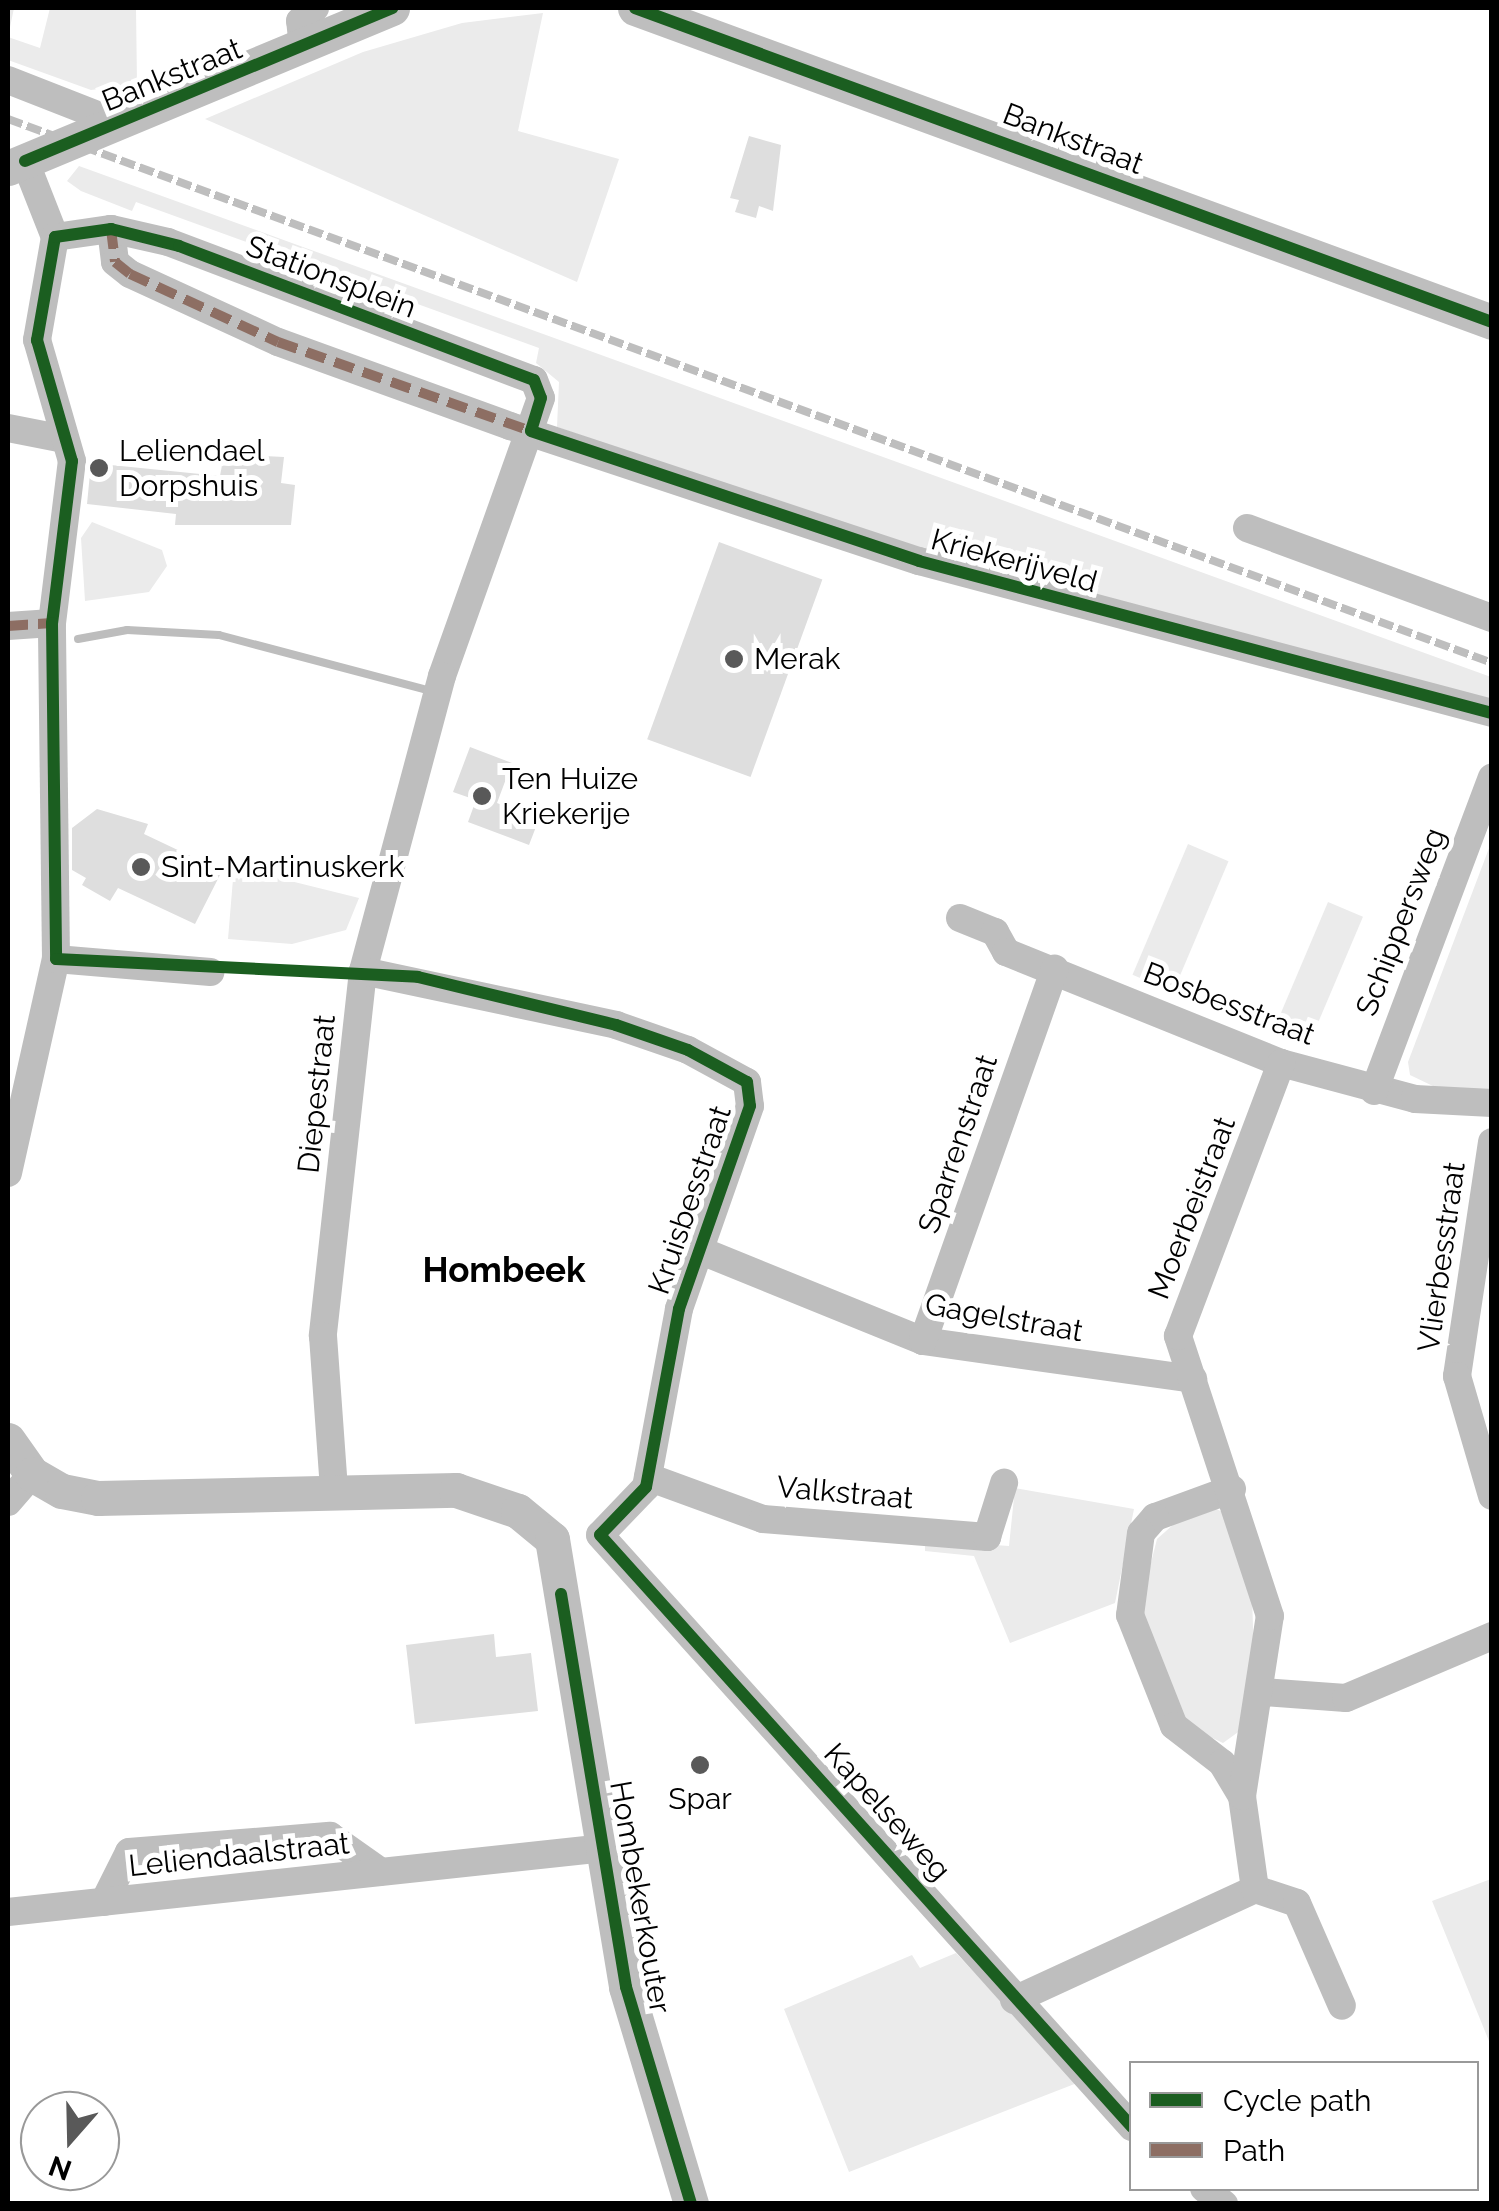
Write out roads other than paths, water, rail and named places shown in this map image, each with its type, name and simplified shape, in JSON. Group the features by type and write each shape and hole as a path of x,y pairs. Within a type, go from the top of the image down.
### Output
{"street":[{"path":"303,48 300,21 315,8"},
{"name":"Bankstraat","path":"16,165 392,8"},
{"name":"Bankstraat","path":"636,8 674,13 1492,322"},
{"path":"8,80 120,124"},
{"path":"8,1172 56,959 52,623 72,462 37,340 56,236 16,165"},
{"path":"111,229 115,262 130,274 278,342 530,431"},
{"name":"Stationsplein","path":"56,236 111,229 179,246 534,380 541,398 530,431"},
{"path":"8,428 64,439"},
{"name":"Kriekerijveld","path":"530,431 919,561 1492,714"},
{"name":"Diepestraat","path":"334,1488 323,1336 363,971 442,676 530,431"},
{"path":"1247,528 1492,618"},
{"path":"8,626 52,623"},
{"name":"Schippersweg","path":"1374,1091 1492,778"},
{"name":"Bosbesstraat","path":"960,918 994,932 1006,952 1281,1062 1374,1091 1492,1104"},
{"path":"56,959 210,972"},
{"name":"Sparrenstraat","path":"923,1341 1054,969"},
{"name":"Kruisbesstraat","path":"363,971 616,1025 740,1076 750,1106 678,1309 648,1477 624,1516 600,1535"},
{"name":"Moerbeistraat","path":"1255,1889 1242,1796 1264,1692 1270,1616 1232,1489 1178,1336 1281,1062"},
{"name":"Vlierbesstraat","path":"1492,1142 1458,1376 1492,1496"},
{"name":"Gagelstraat","path":"699,1250 923,1341 1193,1379"},
{"path":"8,1440 32,1474 62,1492 98,1498 334,1488 468,1492 518,1511 552,1540 600,1535"},
{"path":"8,1502 32,1474"},
{"name":"Valkstraat","path":"648,1477 763,1519 988,1537 1004,1483"},
{"name":"Moerbeistraat","path":"1232,1489 1156,1517 1141,1533 1130,1615 1174,1726 1222,1764 1242,1796"},
{"name":"Kapelseweg","path":"600,1535 906,1868 1014,2000 1129,2124"},
{"name":"Hombekerkouter","path":"552,1540 626,1987 691,2204"},
{"path":"1264,1692 1346,1698 1492,1636"},
{"name":"Leliendaalstraat","path":"104,1902 130,1852 330,1836 381,1872"},
{"name":"Leliendaalstraat","path":"8,1912 605,1848"},
{"path":"1014,2000 1255,1889 1297,1902 1342,2006"}],"waterway":[{"path":"78,639 127,630 219,635 423,689"}],"railway":[{"path":"8,119 1492,663"}],"place":[{"name":"Leliendael Dorpshuis","path":"99,468"},
{"name":"Merak","path":"734,659"},
{"name":"Ten Huize Kriekerije","path":"482,796"},
{"name":"Sint-Martinuskerk","path":"141,867"},
{"name":"Spar","path":"700,1765"}],"district":[{"name":"Hombeek","path":"504,1270"}]}
